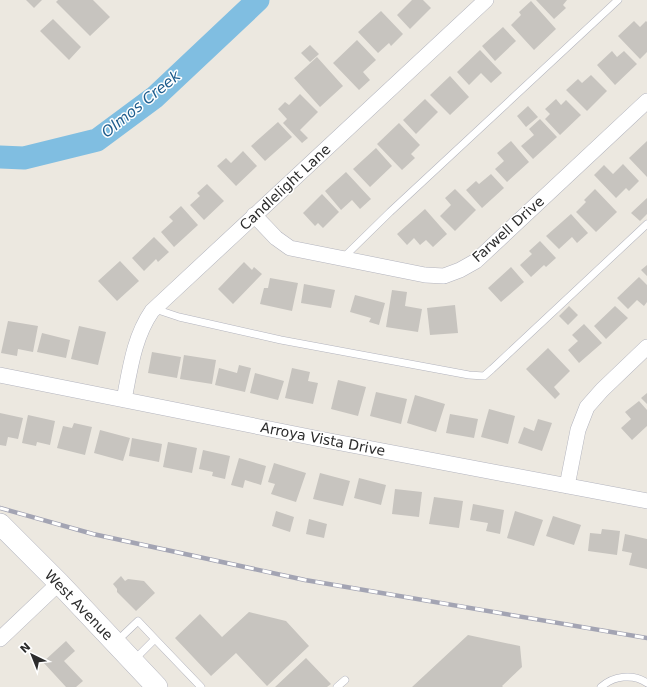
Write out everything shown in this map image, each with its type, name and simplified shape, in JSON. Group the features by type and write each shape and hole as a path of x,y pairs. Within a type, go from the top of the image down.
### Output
{"main road":[{"name":"West Avenue","path":"0,524 59,583 157,687"}],"street":[{"name":"Candlelight Lane","path":"124,400 137,342 144,322 155,309 486,0"},
{"name":"Farwell Drive","path":"254,215 276,238 290,248 425,275 444,276 460,270 476,261 647,101"},
{"path":"567,486 578,430 587,407 602,390 647,347"},
{"name":"Arroya Vista Drive","path":"0,375 647,501"},
{"path":"1,636 59,583"}],"lane":[{"path":"343,258 618,0"},
{"path":"155,309 179,317 281,340 469,376 484,376 647,224"},
{"path":"115,643 138,621 201,687"},
{"path":"132,662 155,639"},
{"path":"601,687 607,681 623,677 633,677 647,683"},
{"path":"336,687 345,680"}],"building":[{"path":"26,0 42,0 34,8"},
{"path":"58,0 93,0 110,17 90,36 56,2"},
{"path":"412,0 423,0 431,8 410,29 397,15"},
{"path":"536,0 567,0 563,5 566,8 554,19"},
{"path":"531,1 556,29 534,50 511,25 521,15 519,12"},
{"path":"381,11 403,34 391,46 389,43 378,53 358,32"},
{"path":"53,19 81,47 69,60 40,31"},
{"path":"634,21 640,27 646,21 647,22 647,52 640,59 618,36"},
{"path":"503,27 516,41 495,61 482,46"},
{"path":"357,40 376,60 363,72 370,80 359,90 333,63"},
{"path":"310,45 319,54 310,62 301,53"},
{"path":"480,50 502,73 491,83 481,73 469,85 457,72"},
{"path":"612,51 617,57 624,51 637,64 615,85 597,65"},
{"path":"317,57 343,86 320,107 294,78"},
{"path":"591,75 607,91 587,111 566,90 578,79 582,83"},
{"path":"450,76 469,97 450,115 430,95"},
{"path":"300,94 318,112 300,130 308,138 302,143 283,123 287,119 278,109 285,102 289,105"},
{"path":"425,99 438,112 416,134 403,120"},
{"path":"556,99 561,105 566,100 581,115 560,135 545,119 550,114 545,109"},
{"path":"528,106 538,117 526,127 517,116"},
{"path":"540,119 557,137 533,159 521,146 534,135 529,129"},
{"path":"278,122 292,137 265,161 251,146"},
{"path":"399,123 420,145 411,154 415,158 402,170 377,144"},
{"path":"511,141 529,162 507,182 495,169 504,161 497,153"},
{"path":"647,141 647,177 629,158"},
{"path":"376,148 392,166 370,187 353,169"},
{"path":"243,151 257,166 236,186 217,166 226,158 231,163"},
{"path":"623,164 639,181 629,191 626,188 616,198 594,175 604,165 613,174"},
{"path":"346,172 371,199 360,209 352,200 341,210 325,191"},
{"path":"491,174 504,188 482,208 466,190 476,181 479,184"},
{"path":"207,184 224,201 204,220 190,205 200,196 197,193"},
{"path":"455,189 476,210 455,231 440,216 451,205 445,198"},
{"path":"595,189 617,212 596,232 576,212 586,202 584,200"},
{"path":"322,194 339,212 323,228 318,223 315,226 303,213"},
{"path":"647,198 647,214 640,221 631,213"},
{"path":"181,206 198,225 174,247 161,232 173,221 169,217"},
{"path":"425,209 447,234 433,247 426,240 420,245 414,238 407,245 397,234"},
{"path":"571,214 588,233 577,243 572,237 559,249 546,236"},
{"path":"154,237 169,252 158,262 156,259 144,271 132,258"},
{"path":"540,241 556,258 546,267 544,265 531,277 520,265 532,254 529,251"},
{"path":"120,261 139,281 117,301 98,281"},
{"path":"244,262 252,270 254,267 262,274 233,304 218,289"},
{"path":"647,265 647,276 641,270"},
{"path":"511,267 524,282 501,302 488,288"},
{"path":"639,277 647,285 647,302 644,306 637,300 628,309 617,298"},
{"path":"270,278 298,283 292,311 260,304 264,288 268,288"},
{"path":"304,284 335,290 331,308 301,303"},
{"path":"392,290 407,292 405,306 422,309 418,332 386,327"},
{"path":"355,295 385,303 379,325 369,322 371,318 350,312"},
{"path":"455,305 458,333 430,335 427,308"},
{"path":"569,306 578,315 568,325 559,316"},
{"path":"615,306 628,318 606,339 594,326"},
{"path":"8,321 38,326 33,352 18,349 17,356 1,353"},
{"path":"584,324 602,343 579,363 568,350 578,341 572,335"},
{"path":"79,326 106,332 98,365 71,359"},
{"path":"42,333 70,340 66,358 37,352"},
{"path":"548,348 570,371 554,387 560,394 555,399 526,369"},
{"path":"152,352 181,357 177,378 148,373"},
{"path":"184,355 216,360 212,384 180,379"},
{"path":"239,365 251,368 245,392 215,385 219,368 237,373"},
{"path":"292,368 310,372 308,381 318,383 313,404 285,398"},
{"path":"255,373 284,381 278,400 250,393"},
{"path":"338,380 366,387 358,416 331,409"},
{"path":"376,392 407,399 401,424 370,416"},
{"path":"647,393 647,404 641,398"},
{"path":"415,395 445,404 436,432 407,423"},
{"path":"639,401 647,410 647,426 632,440 621,428 631,419 625,412"},
{"path":"489,409 515,416 508,444 481,437"},
{"path":"0,413 23,418 18,439 8,437 6,446 0,445"},
{"path":"450,414 478,419 474,438 446,433"},
{"path":"28,415 55,421 50,445 37,442 36,446 22,443"},
{"path":"538,419 552,423 542,451 518,443 524,427 534,431"},
{"path":"74,423 92,427 85,455 57,448 63,426 72,428"},
{"path":"100,430 130,438 123,461 94,453"},
{"path":"132,438 162,444 159,462 129,456"},
{"path":"168,442 197,448 192,473 163,467"},
{"path":"203,450 230,456 225,479 212,476 213,472 199,469"},
{"path":"239,458 266,466 261,485 245,480 243,488 231,485"},
{"path":"274,463 306,473 296,502 271,494 275,484 268,482"},
{"path":"320,473 350,481 343,506 313,499"},
{"path":"359,478 386,485 381,505 354,498"},
{"path":"395,489 422,492 419,517 392,514"},
{"path":"434,497 463,501 459,528 429,524"},
{"path":"473,504 504,510 500,534 486,531 488,523 470,520"},
{"path":"276,511 294,517 290,532 272,526"},
{"path":"515,511 543,520 534,546 507,538"},
{"path":"553,516 581,525 574,545 546,536"},
{"path":"309,519 327,524 324,538 306,534"},
{"path":"602,529 620,531 617,555 588,551 590,533 601,534"},
{"path":"625,534 647,539 647,569 629,565 632,553 622,551"},
{"path":"121,576 125,581 128,579 144,581 155,593 136,611 117,592 117,589 113,584"},
{"path":"249,612 286,621 309,646 267,686 236,653 211,676 175,638 200,614 222,637"},
{"path":"468,635 520,646 522,667 502,686 503,687 412,687"},
{"path":"66,641 75,651 64,661 83,681 76,687 66,687 43,662"},
{"path":"306,658 331,684 327,687 275,687"}],"waterway":[{"name":"Olmos Creek","path":"0,157 24,158 97,140 155,97 258,0"}],"railway":[{"path":"0,508 93,534 305,580 647,638"}]}
